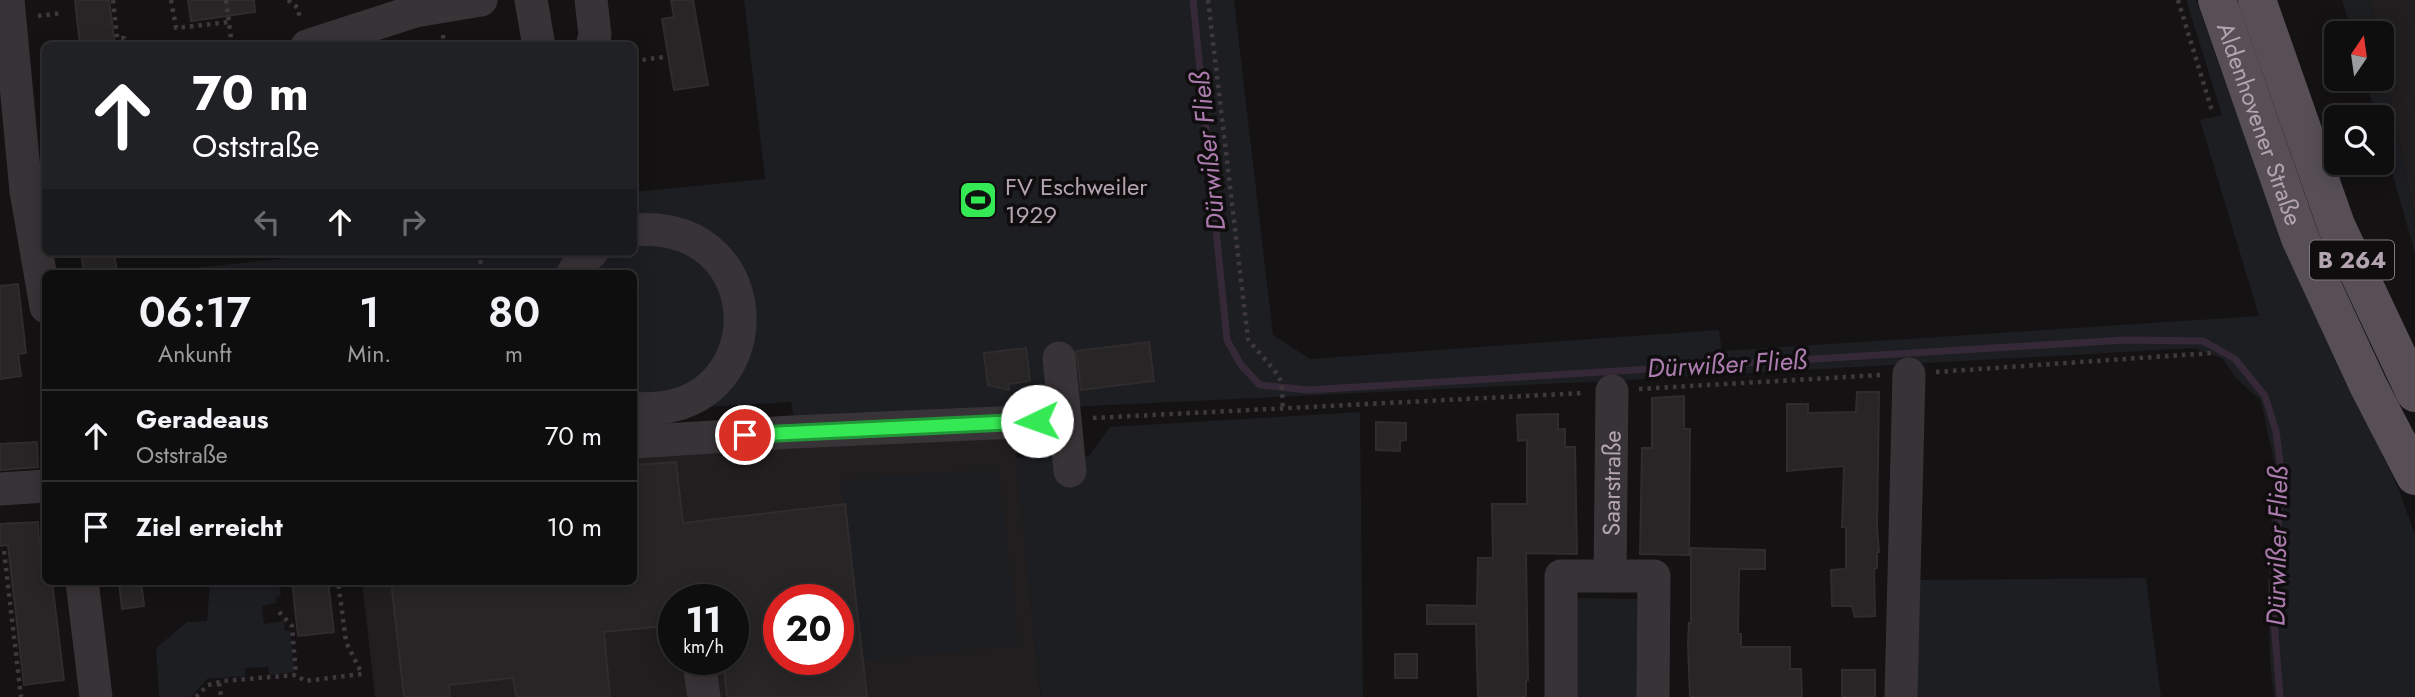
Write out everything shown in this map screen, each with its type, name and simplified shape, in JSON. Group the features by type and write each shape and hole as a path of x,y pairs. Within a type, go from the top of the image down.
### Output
{"main road":[{"name":"Aldenhovener Straße","path":"2217,0 2300,238 2368,385 2415,476"},
{"name":"Aldenhovener Straße","path":"2257,0 2336,225 2415,393"}],"street":[{"path":"8,0 36,186 43,270"},
{"path":"319,42 415,11 481,0"},
{"path":"531,0 538,42"},
{"path":"591,0 595,35 593,42"},
{"path":"637,228 661,229 682,235 698,242 714,255 727,271 738,297 741,331 734,357 716,382 685,404 645,425"},
{"path":"575,270 587,256"},
{"path":"1059,358 1070,471"},
{"path":"1901,697 1909,374"},
{"name":"Saarstraße","path":"1610,576 1612,391"},
{"path":"645,425 792,432 1065,420"},
{"path":"0,489 42,486"},
{"path":"1561,697 1561,576 1654,576 1653,697"},
{"path":"82,585 96,697"},
{"path":"701,675 704,697"}],"path":[{"path":"113,0 117,38 124,38 124,42"},
{"path":"171,0 176,28 229,22"},
{"path":"226,0 232,42"},
{"path":"1208,0 1248,339 1277,372 1283,409"},
{"path":"2178,0 2212,111"},
{"path":"637,61 664,57"},
{"path":"1065,420 1656,388"},
{"path":"4,551 21,697"},
{"path":"196,697 208,685 219,683 296,675 305,681 362,674 346,642 339,585"},
{"path":"279,612 292,626 296,675"},
{"path":"219,683 221,697"}],"shaded area":[{"path":"744,0 1234,0 1273,335 1310,359 1719,330 1722,351 2259,316 2200,120 2222,115 2186,0 2196,0 2283,243 2399,490 2415,535 2415,697 2274,697 2268,585 2275,466 2261,401 2235,377 2223,359 2195,348 1610,381 794,420 791,402 637,411 637,270 177,270 305,256 637,256 637,192 765,179"},
{"path":"2342,0 2370,0 2374,21 2348,21"},
{"path":"2370,0 2415,0 2415,220 2394,105 2392,105 2389,91 2394,91 2394,21 2374,21"},
{"path":"2368,91 2389,91 2392,105 2373,105"},
{"path":"2394,116 2415,220 2415,253 2393,175"},
{"path":"1360,412 1363,697 1041,697 1016,458 1089,456 1110,427"},
{"path":"1014,432 1041,697 375,697 362,585 637,585 637,452"},
{"path":"998,469 1019,645 863,661 841,480"},
{"path":"2146,578 2161,697 1910,697 1911,580"},
{"path":"210,585 279,585 281,596 276,597 276,603 262,606 264,624 284,621 285,631 290,631 294,672 269,675 268,667 245,668 245,676 207,679 191,697 159,697 156,648 187,622 207,621"},
{"path":"1574,598 1642,599 1642,697 1574,697"}],"building":[{"path":"75,0 109,0 114,42 80,42"},
{"path":"188,0 254,0 255,12 191,21"},
{"path":"671,0 693,0 708,85 674,90 662,19 674,17"},
{"path":"82,256 115,256 117,270 84,270"},
{"path":"18,284 26,353 18,354 21,376 0,379 0,286"},
{"path":"1149,342 1154,381 1081,390 1076,351"},
{"path":"1026,348 1030,381 1008,384 1009,390 988,385 984,353"},
{"path":"1857,392 1879,392 1879,552 1877,568 1874,569 1875,616 1855,617 1852,606 1832,606 1831,570 1846,569 1846,527 1842,527 1844,466 1787,471 1787,404 1808,404 1808,413 1856,412"},
{"path":"1684,396 1684,429 1690,429 1689,555 1640,554 1642,448 1652,448 1652,398"},
{"path":"1558,414 1558,430 1565,429 1565,447 1575,447 1577,554 1526,553 1526,697 1478,697 1476,624 1427,624 1427,605 1477,606 1478,558 1493,558 1492,504 1527,504 1527,440 1518,441 1517,415"},
{"path":"1376,422 1406,423 1406,440 1400,441 1400,451 1376,450"},
{"path":"37,442 38,467 0,470 0,444"},
{"path":"676,462 683,523 845,504 867,697 727,697 725,675 749,675 749,584 658,584 658,627 604,632 610,697 516,697 513,678 449,685 450,697 404,697 391,585 637,585 637,465"},
{"path":"38,522 39,544 42,544 42,585 52,585 64,680 24,685 8,545 0,546 0,524"},
{"path":"1691,548 1765,550 1765,569 1739,569 1738,634 1741,634 1741,647 1790,647 1790,669 1801,669 1802,697 1690,697 1688,644 1691,623"},
{"path":"119,585 141,585 144,606 122,609"},
{"path":"292,585 328,585 334,632 298,636"},
{"path":"1395,654 1417,654 1417,678 1395,678"},
{"path":"1842,670 1875,670 1875,697 1842,697"}],"waterway":[{"name":"Dürwißer Fließ","path":"1193,0 1227,340 1241,365 1260,385 1308,390 2124,340 2203,341 2235,359 2265,396 2276,431 2282,477 2272,596 2280,697"}],"place":[{"name":"FV Eschweiler 1929","path":"978,200"}],"route":[{"path":"745,435 1037,421"}]}
